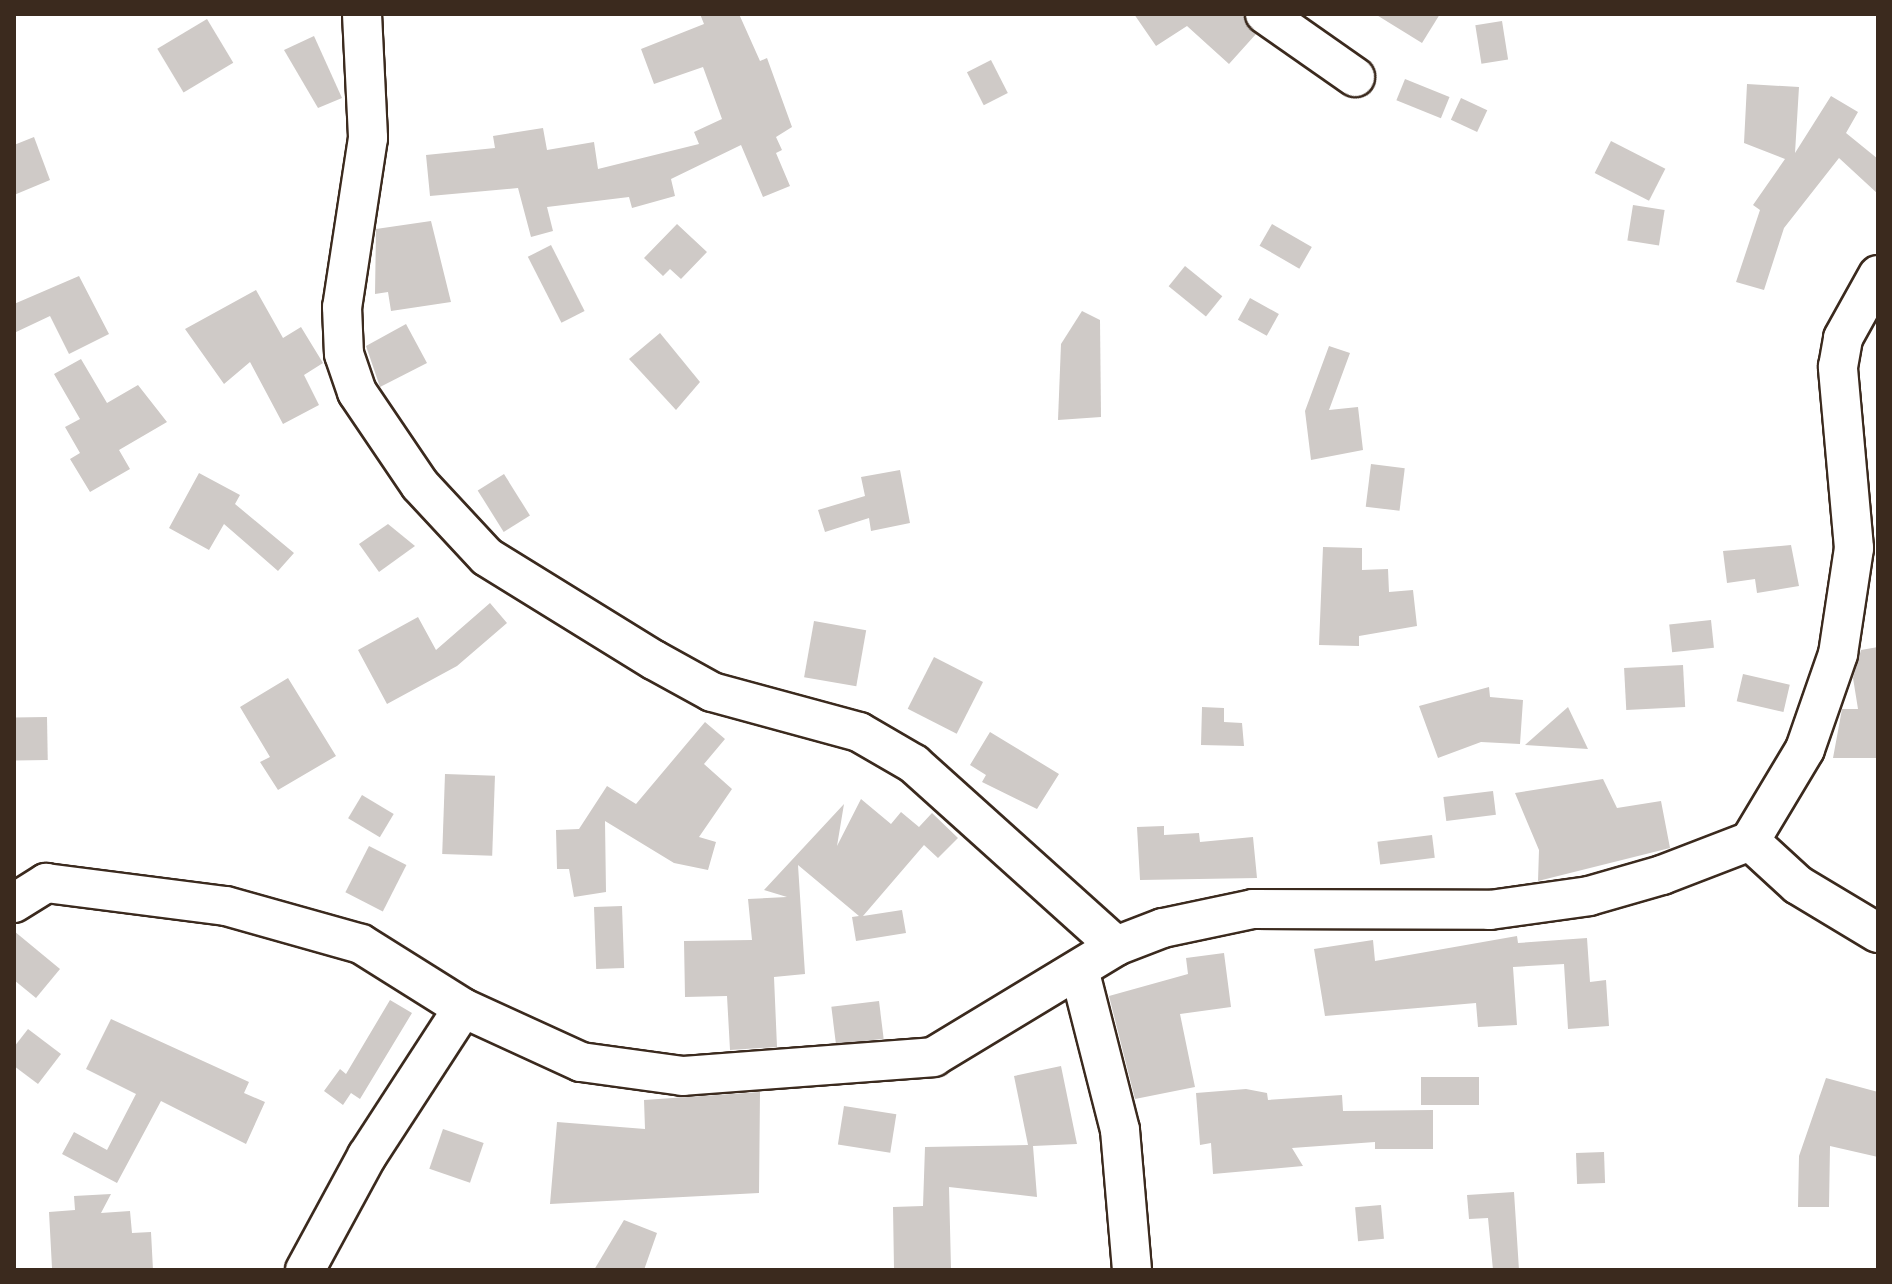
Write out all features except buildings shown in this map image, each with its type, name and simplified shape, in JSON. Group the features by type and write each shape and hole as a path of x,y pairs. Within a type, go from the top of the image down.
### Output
{"street":[{"path":"362,14 368,138 342,307 344,354 357,392 420,485 487,557 654,660 712,692 859,732 914,764 1116,946"},
{"path":"1265,14 1355,77"},
{"path":"14,903 46,883 226,906 361,944 463,1008 581,1062 683,1076 933,1057 1080,973 1116,946 1163,928 1253,909 1400,915 1589,896 1750,841 1805,749 1838,654 1854,548 1838,367 1843,338 1878,275"},
{"path":"1750,841 1798,885 1878,933"},
{"path":"1080,973 1120,1130 1132,1270"},
{"path":"305,1270 367,1156 463,1008"}]}
